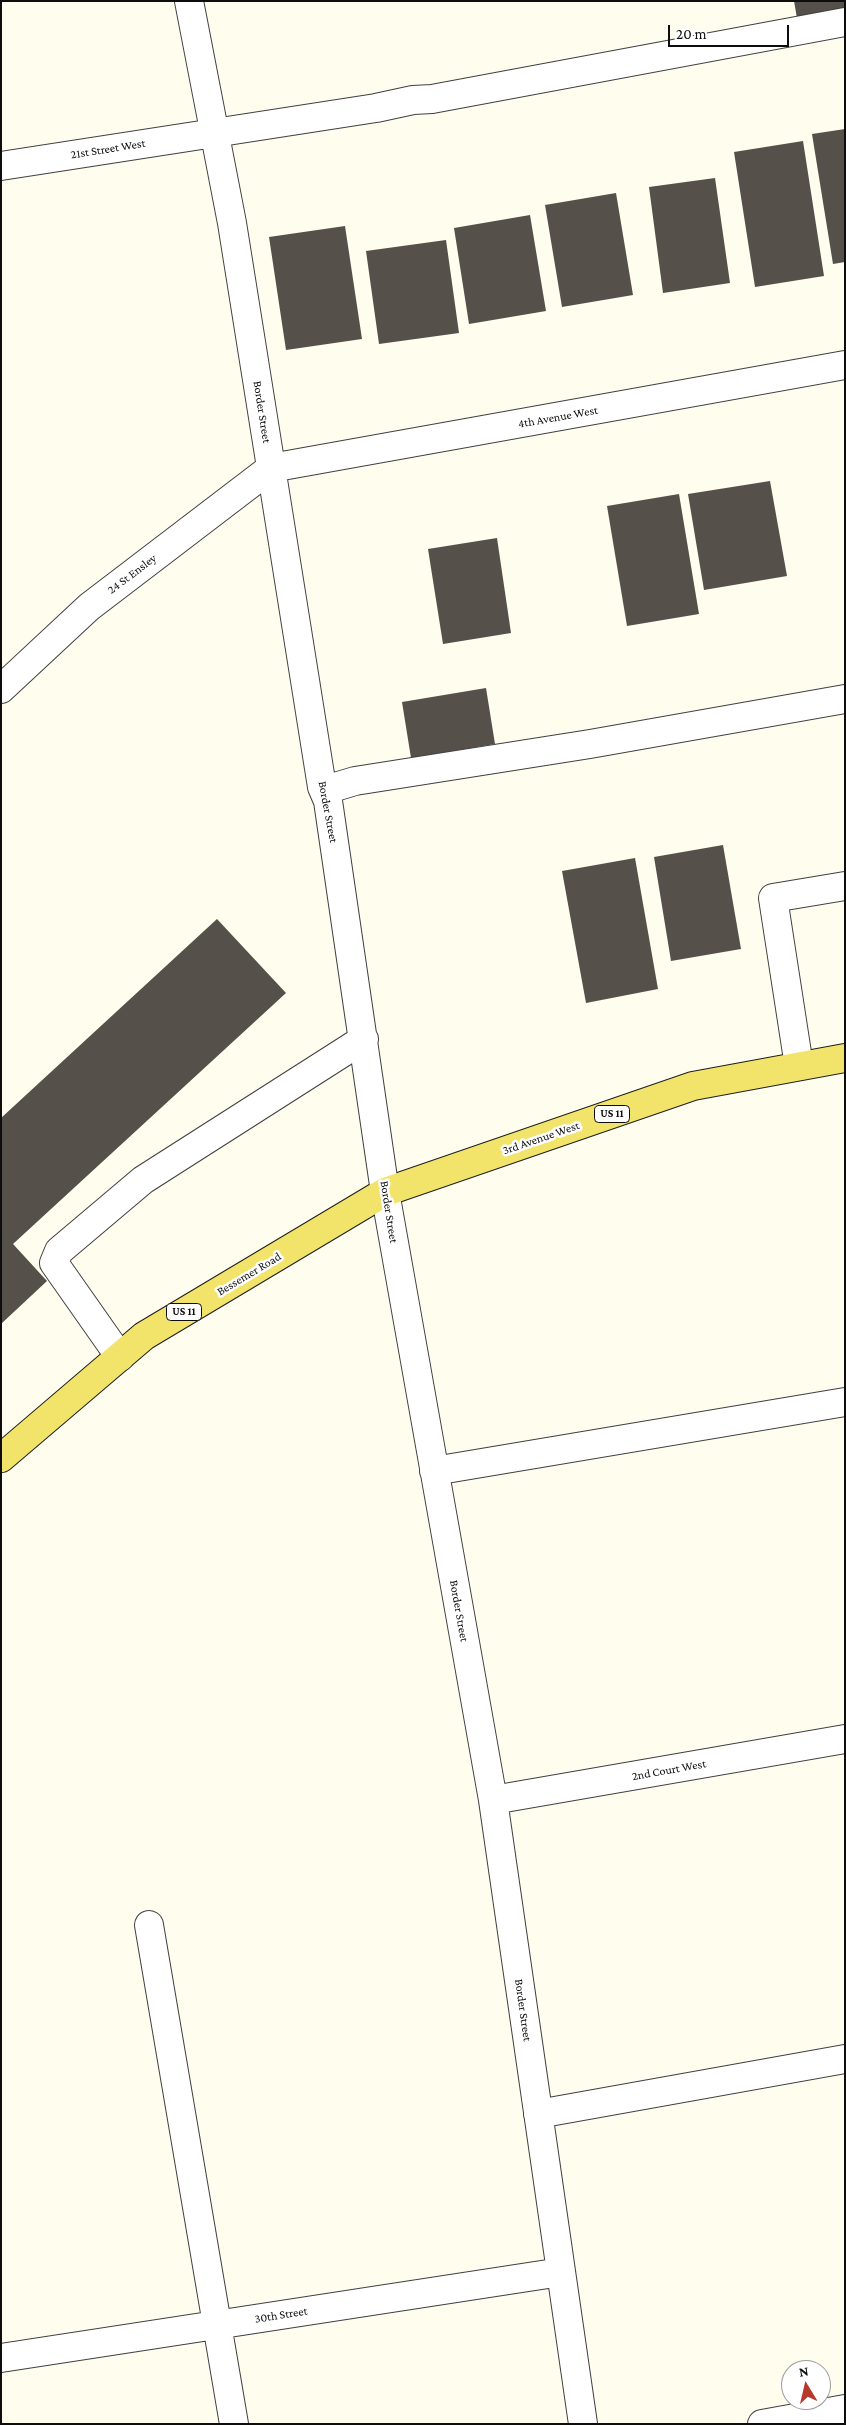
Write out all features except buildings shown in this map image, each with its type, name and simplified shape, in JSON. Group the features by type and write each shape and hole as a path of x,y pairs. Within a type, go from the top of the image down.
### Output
{"main road":[{"name":"3rd Avenue West","path":"385,1192 693,1086 845,1058"},
{"name":"Bessemer Road","path":"1,1457 144,1336 385,1192"}],"street":[{"name":"Border Street","path":"189,1 232,223 322,787 328,801 385,1192 493,1800 583,2424"},
{"name":"21st Street West","path":"1,166 376,108 413,100 432,100 845,22"},
{"name":"4th Avenue West","path":"271,468 845,365"},
{"name":"24 St Ensley","path":"1,689 89,607 271,468"},
{"path":"322,787 335,787 355,782 590,744 845,699"},
{"path":"799,1066 773,898 845,886"},
{"path":"120,1357 54,1263 58,1251 143,1180 364,1039"},
{"path":"434,1471 845,1402"},
{"name":"2nd Court West","path":"493,1800 845,1739"},
{"path":"149,1925 234,2424"},
{"path":"538,2114 845,2060"},
{"name":"30th Street","path":"1,2358 561,2272"},
{"path":"762,2424 845,2409"}]}
